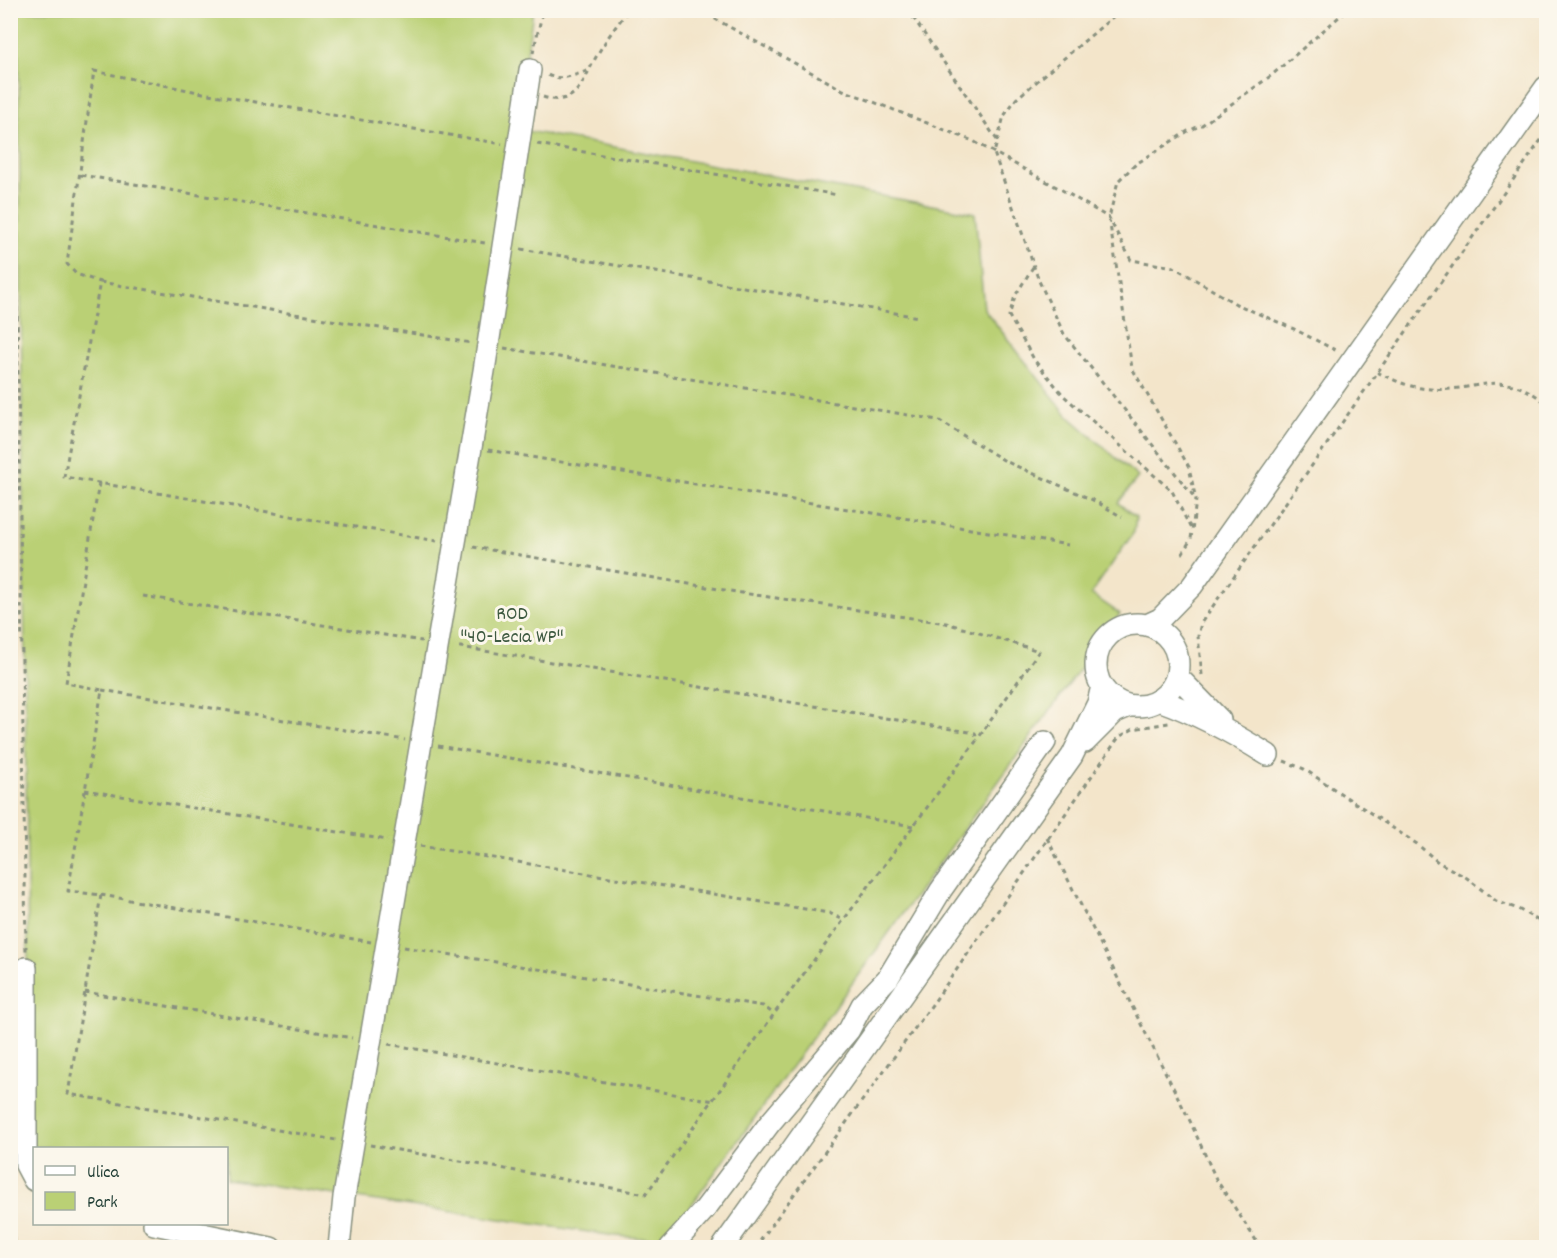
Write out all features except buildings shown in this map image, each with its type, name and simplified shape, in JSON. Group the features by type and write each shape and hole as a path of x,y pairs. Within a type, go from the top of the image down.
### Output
{"street":[{"path":"339,1248 353,1142 488,346 518,147 536,63"},
{"path":"1130,706 1111,697 1102,686 1096,663 1101,645 1107,637 1122,627 1147,625 1160,619 1192,586 1546,87"},
{"path":"1171,642 1192,586"},
{"path":"1072,756 1116,712 1130,706 1149,704 1167,694 1177,676 1177,656 1171,642 1160,631 1147,625"},
{"path":"1177,676 1236,735"},
{"path":"722,1248 1072,756 1098,703 1102,686"},
{"path":"1159,700 1186,710 1236,735 1268,755"},
{"path":"670,1248 705,1209 770,1123 849,1030 862,1005 888,978 941,890 1045,742"},
{"path":"26,969 26,1165 33,1178"},
{"path":"770,1123 799,1142"},
{"path":"159,1225 271,1248"}],"path":[{"path":"13,10 26,969"},
{"path":"543,10 534,95 554,101 564,99 583,85 596,57 629,10"},
{"path":"699,10 843,90 973,141 1109,218 1131,260 1174,267 1236,304 1294,329 1353,360"},
{"path":"908,10 998,141"},
{"path":"1121,10 1016,99 1004,116 994,153 1033,267 1064,334 1196,500"},
{"path":"1182,554 1191,539 1196,500 1189,467 1132,368 1109,218 1118,181 1136,164 1188,131 1202,125 1241,98 1347,10"},
{"path":"536,63 554,78 590,70"},
{"path":"838,195 532,143 518,147 203,93 94,71 67,264 76,274 100,282 938,420 1005,461 1095,501 1122,517"},
{"path":"1033,267 1015,296 1009,316 1035,361 1064,396 1172,491 1192,531"},
{"path":"100,282 64,477 742,593 946,623 1039,651 977,740 774,1014 646,1194 68,1094 101,895"},
{"path":"1377,372 1401,384 1432,390 1501,382 1533,392 1546,403"},
{"path":"471,447 1068,545"},
{"path":"99,483 66,683 913,826"},
{"path":"143,596 975,733 977,740"},
{"path":"102,690 68,891 763,1006 774,1014"},
{"path":"1268,755 1304,770 1417,844 1438,862 1467,878 1496,901 1518,909 1546,925"},
{"path":"85,790 830,913 844,920"},
{"path":"1047,838 1190,1121 1223,1192 1261,1248"},
{"path":"85,993 714,1101"}],"green space":[{"name":"ROD \"40-Lecia WP\"","path":"18,11 533,11 516,129 975,213 984,309 1068,416 1138,477 1118,503 1136,517 1134,532 1091,594 1120,614 666,1240 616,1236 228,1179 228,1147 30,1147"}],"railway":[{"path":"10,1184 12,1248"}]}
